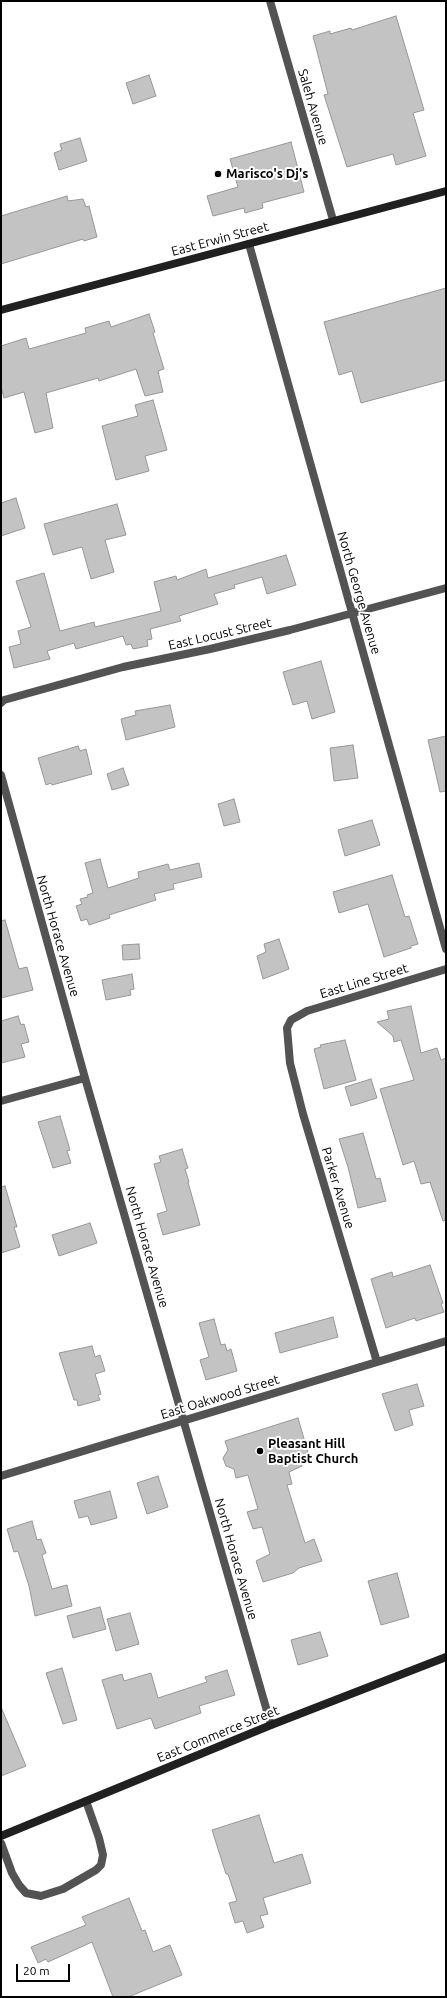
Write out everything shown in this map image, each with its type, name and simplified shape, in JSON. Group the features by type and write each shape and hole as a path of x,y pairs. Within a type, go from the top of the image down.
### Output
{"street":[{"name":"Saleh Avenue","path":"270,1 333,220"},
{"name":"East Erwin Street","path":"1,310 446,191"},
{"name":"North George Avenue","path":"249,244 446,949"},
{"name":"East Locust Street","path":"1,703 4,700 123,666 210,649 446,588"},
{"name":"North Horace Avenue","path":"1,775 85,1078 271,1725"},
{"name":"East Line Street","path":"291,1020 307,1011 446,969"},
{"name":"Parker Avenue","path":"291,1020 287,1028 290,1063 377,1362"},
{"path":"1,1102 85,1078"},
{"name":"East Oakwood Street","path":"1,1476 446,1341"},
{"name":"East Commerce Street","path":"1,1836 271,1725 446,1657"},
{"path":"1,1843 12,1873 26,1893 42,1896 63,1889 89,1875 101,1864 103,1855 99,1838 86,1801"}],"building":[{"path":"396,16 424,110 413,113 426,156 396,165 393,154 347,167 324,95 328,94 313,36 330,31 330,34 351,28 352,30"},
{"path":"149,75 156,96 133,104 126,83"},
{"path":"80,138 87,161 59,170 54,153 62,150 60,144"},
{"path":"291,142 304,192 262,203 263,208 245,213 244,208 213,216 207,196 238,187 230,159"},
{"path":"67,196 68,201 83,199 86,207 89,206 97,237 84,241 83,239 1,264 1,216"},
{"path":"446,288 446,380 361,403 352,371 339,375 324,322"},
{"path":"149,314 164,369 158,371 163,392 145,396 136,369 99,381 98,378 46,393 53,428 35,433 24,392 4,398 1,387 1,346 26,338 29,349 86,333 85,328 109,321 111,327"},
{"path":"153,400 167,450 145,456 149,471 116,480 102,426 138,416 135,405"},
{"path":"16,498 25,528 1,536 1,503"},
{"path":"117,504 126,535 105,540 114,572 91,579 82,547 53,555 44,524"},
{"path":"286,555 296,585 267,594 262,577 234,585 235,588 214,594 218,604 179,616 181,621 150,629 152,639 147,640 148,646 133,649 131,644 126,645 123,636 76,649 74,643 47,651 50,659 14,668 9,647 21,644 18,631 31,627 16,581 44,573 60,631 94,622 95,627 161,611 154,582 176,576 177,580 206,569 208,578"},
{"path":"321,661 335,712 312,719 307,701 293,705 283,672"},
{"path":"170,705 175,727 126,740 121,719 136,715 135,711"},
{"path":"446,736 446,791 440,792 428,740"},
{"path":"353,745 358,778 334,781 330,748"},
{"path":"78,746 80,751 86,749 92,774 52,785 51,783 46,785 38,758"},
{"path":"123,768 129,785 112,790 107,774"},
{"path":"234,799 240,822 224,826 218,804"},
{"path":"372,820 380,845 345,856 338,830"},
{"path":"100,859 108,888 139,878 138,872 168,864 170,870 199,863 202,877 173,884 174,889 154,894 156,900 109,915 110,918 89,925 87,919 81,921 76,906 82,904 80,899 88,897 87,895 93,893 85,863"},
{"path":"392,875 405,917 409,916 418,944 411,946 411,948 384,957 368,904 339,913 333,892"},
{"path":"5,920 19,969 27,967 33,990 1,998 1,921"},
{"path":"279,939 289,969 263,979 257,956 266,952 264,944"},
{"path":"139,944 140,959 123,960 122,945"},
{"path":"132,974 134,989 130,990 131,995 106,1000 102,980"},
{"path":"411,1006 421,1053 437,1048 441,1060 446,1058 446,1220 443,1221 430,1182 421,1184 414,1161 403,1165 380,1089 414,1080 401,1040 394,1042 393,1036 377,1022 389,1019 387,1011"},
{"path":"18,1016 21,1025 24,1024 29,1042 21,1044 25,1057 1,1063 1,1021"},
{"path":"345,1040 356,1080 324,1089 314,1049 321,1047 320,1045"},
{"path":"371,1079 377,1098 351,1106 345,1087"},
{"path":"60,1116 70,1150 67,1151 71,1163 53,1168 38,1122"},
{"path":"363,1133 376,1179 380,1178 386,1201 358,1208 348,1167 339,1139"},
{"path":"182,1149 188,1168 185,1169 188,1182 200,1225 163,1235 157,1214 167,1211 154,1164 161,1162 159,1156"},
{"path":"5,1186 17,1227 14,1227 20,1247 1,1253 1,1187"},
{"path":"90,1223 97,1243 59,1256 52,1235"},
{"path":"430,1265 443,1303 441,1304 444,1312 416,1321 415,1318 386,1328 371,1279 392,1272 393,1277"},
{"path":"333,1317 338,1337 280,1353 275,1333"},
{"path":"214,1319 221,1345 225,1344 227,1351 231,1349 237,1371 206,1380 200,1360 209,1357 199,1323"},
{"path":"92,1346 95,1357 100,1355 105,1371 95,1374 101,1394 98,1395 100,1400 78,1406 77,1400 74,1400 59,1353"},
{"path":"417,1384 424,1406 409,1410 413,1425 395,1431 382,1394"},
{"path":"298,1418 309,1456 300,1459 302,1466 289,1472 292,1484 287,1485 305,1543 314,1539 322,1561 299,1568 293,1573 263,1582 256,1561 270,1554 262,1527 253,1529 247,1512 258,1509 248,1475 236,1478 234,1469 226,1466 223,1458 228,1450 225,1441"},
{"path":"158,1476 168,1507 147,1514 137,1483"},
{"path":"110,1491 117,1518 91,1525 88,1516 79,1518 74,1501"},
{"path":"32,1521 37,1540 41,1539 46,1553 42,1555 52,1589 67,1585 72,1606 35,1616 29,1586 18,1551 14,1552 7,1529"},
{"path":"397,1573 409,1617 381,1625 368,1581"},
{"path":"100,1607 106,1629 73,1638 67,1616"},
{"path":"130,1613 139,1644 116,1651 107,1619"},
{"path":"320,1632 328,1656 298,1665 291,1640"},
{"path":"62,1668 77,1720 63,1724 46,1673"},
{"path":"227,1670 235,1695 199,1706 201,1713 155,1729 151,1718 117,1729 102,1680 122,1674 124,1681 151,1673 158,1698 207,1682 205,1677"},
{"path":"1,1707 26,1766 1,1776"},
{"path":"259,1815 274,1863 302,1854 311,1883 263,1898 268,1914 260,1916 264,1927 247,1933 243,1921 235,1923 229,1903 237,1901 228,1874 226,1874 212,1830"},
{"path":"129,1898 142,1931 145,1930 153,1952 170,1945 182,1975 128,1997 113,1997 92,1942 48,1962 46,1959 38,1963 31,1947 86,1925 82,1917"}],"place":[{"name":"Marisco's Dj's","path":"218,174"},
{"name":"Pleasant Hill Baptist Church","path":"260,1451"}]}
